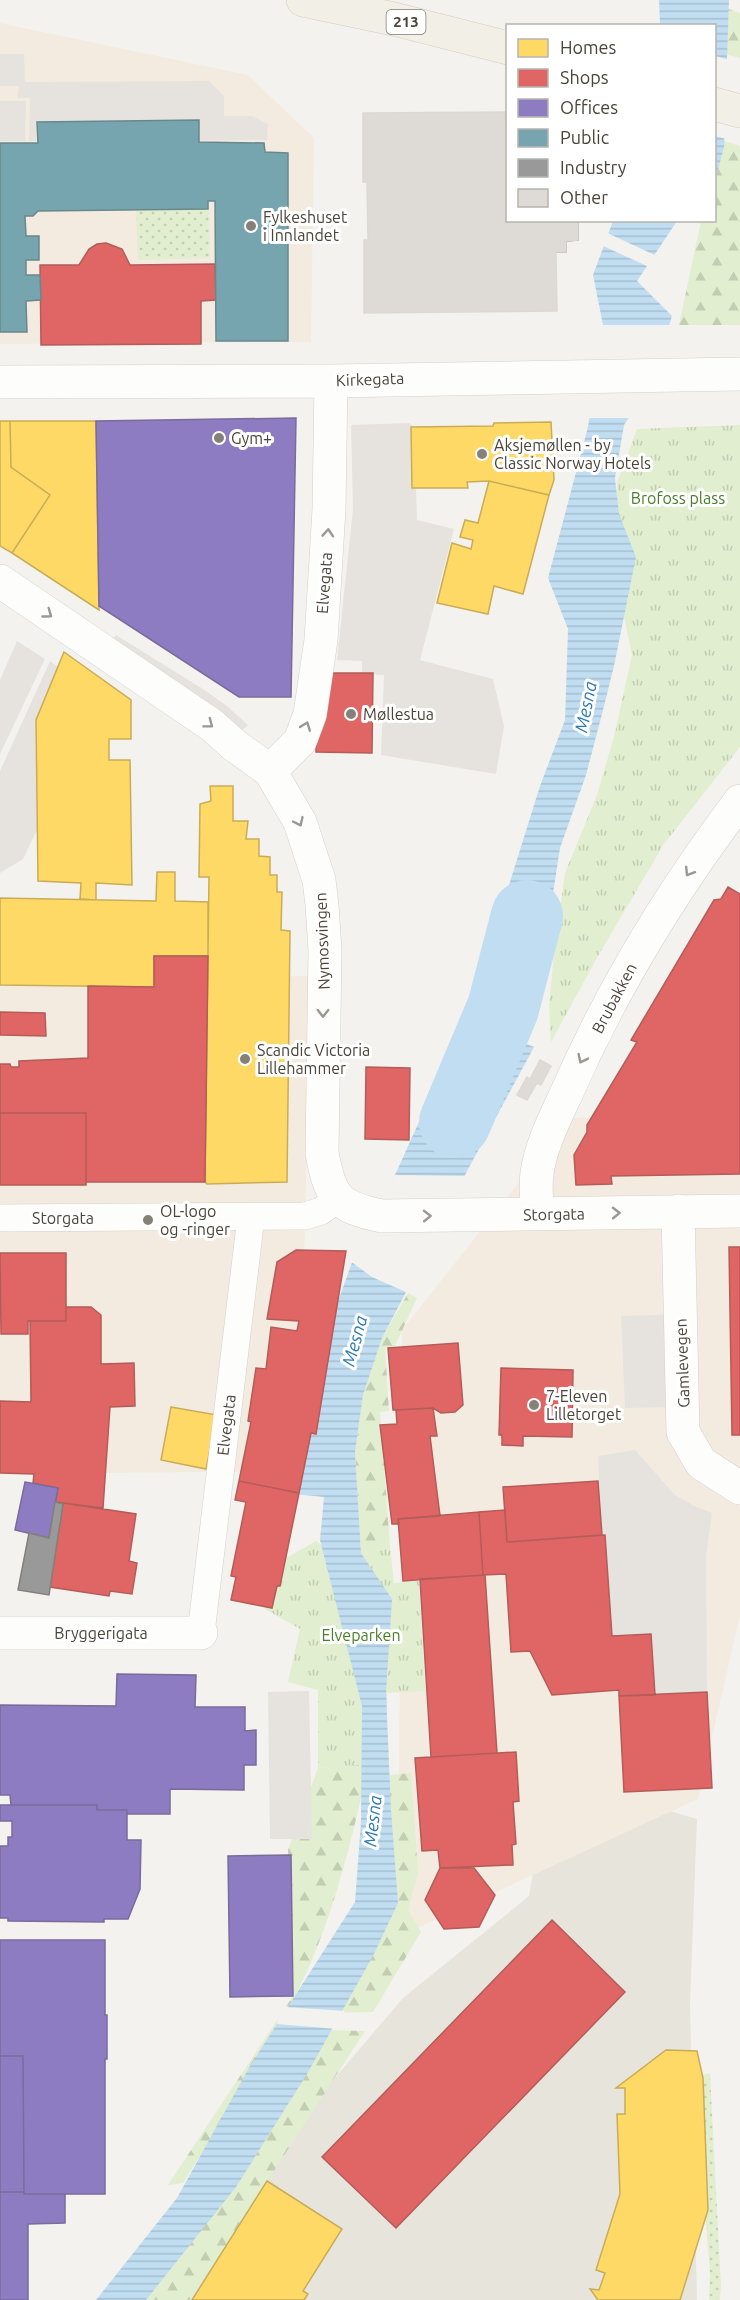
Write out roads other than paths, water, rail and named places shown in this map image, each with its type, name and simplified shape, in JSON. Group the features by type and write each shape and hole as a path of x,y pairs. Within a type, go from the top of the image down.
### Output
{"main road":[{"name":"213","path":"303,0 394,19 506,48"},
{"path":"716,105 740,111"}],"street":[{"name":"Kirkegata","path":"0,382 331,381 740,374"},
{"name":"Elvegata","path":"270,771 300,741 310,714 321,639 329,508 331,381"},
{"name":"Nymosvingen","path":"0,581 213,726 234,745 270,771 300,822 319,880 322,905 324,950 322,1153 329,1185 338,1199"},
{"name":"Brubakken","path":"537,1215 537,1173 546,1139 581,1059 633,960 709,841 734,821"},
{"name":"Storgata","path":"0,1218 305,1216 321,1211 338,1199 347,1206 369,1213 404,1217 740,1211"},
{"name":"Gamlevegen","path":"678,1211 683,1431 701,1463 740,1488"},
{"name":"Elvegata","path":"201,1633 251,1216"},
{"name":"Bryggerigata","path":"0,1633 201,1633"}],"water":[{"path":"659,0 729,0 724,147 716,177 716,24 660,24"},
{"path":"613,222 676,222 637,281 672,316 650,387 624,425 615,478 619,514 636,557 602,714 586,775 560,848 552,900 526,1024 475,1001 496,944 500,944 510,921 504,901 540,786 565,720 568,629 548,578 588,427 603,325 593,275"},
{"path":"466,1018 534,1047 466,1173 382,1338 363,1395 355,1452 361,1553 392,1599 386,1692 398,1903 374,1954 307,2074 236,2187 146,2300 96,2300 177,2198 250,2066 355,1902 361,1822 362,1706 320,1540 324,1497 294,1494 329,1326 363,1232 395,1175"}],"waterway":[{"name":"Mesna","path":"455,1122 503,1008 527,916"}],"place":[{"name":"Fylkeshuset i Innlandet","path":"251,226"},
{"name":"Gym+","path":"219,438"},
{"name":"Aksjemøllen - by Classic Norway Hotels","path":"482,454"},
{"name":"Møllestua","path":"351,714"},
{"name":"Scandic Victoria Lillehammer","path":"245,1059"},
{"name":"OL-logo og -ringer","path":"148,1220"},
{"name":"7-Eleven Lilletorget","path":"534,1405"}],"park label":[{"name":"Brofoss plass","path":"678,498"},
{"name":"Elveparken","path":"361,1635"}]}
